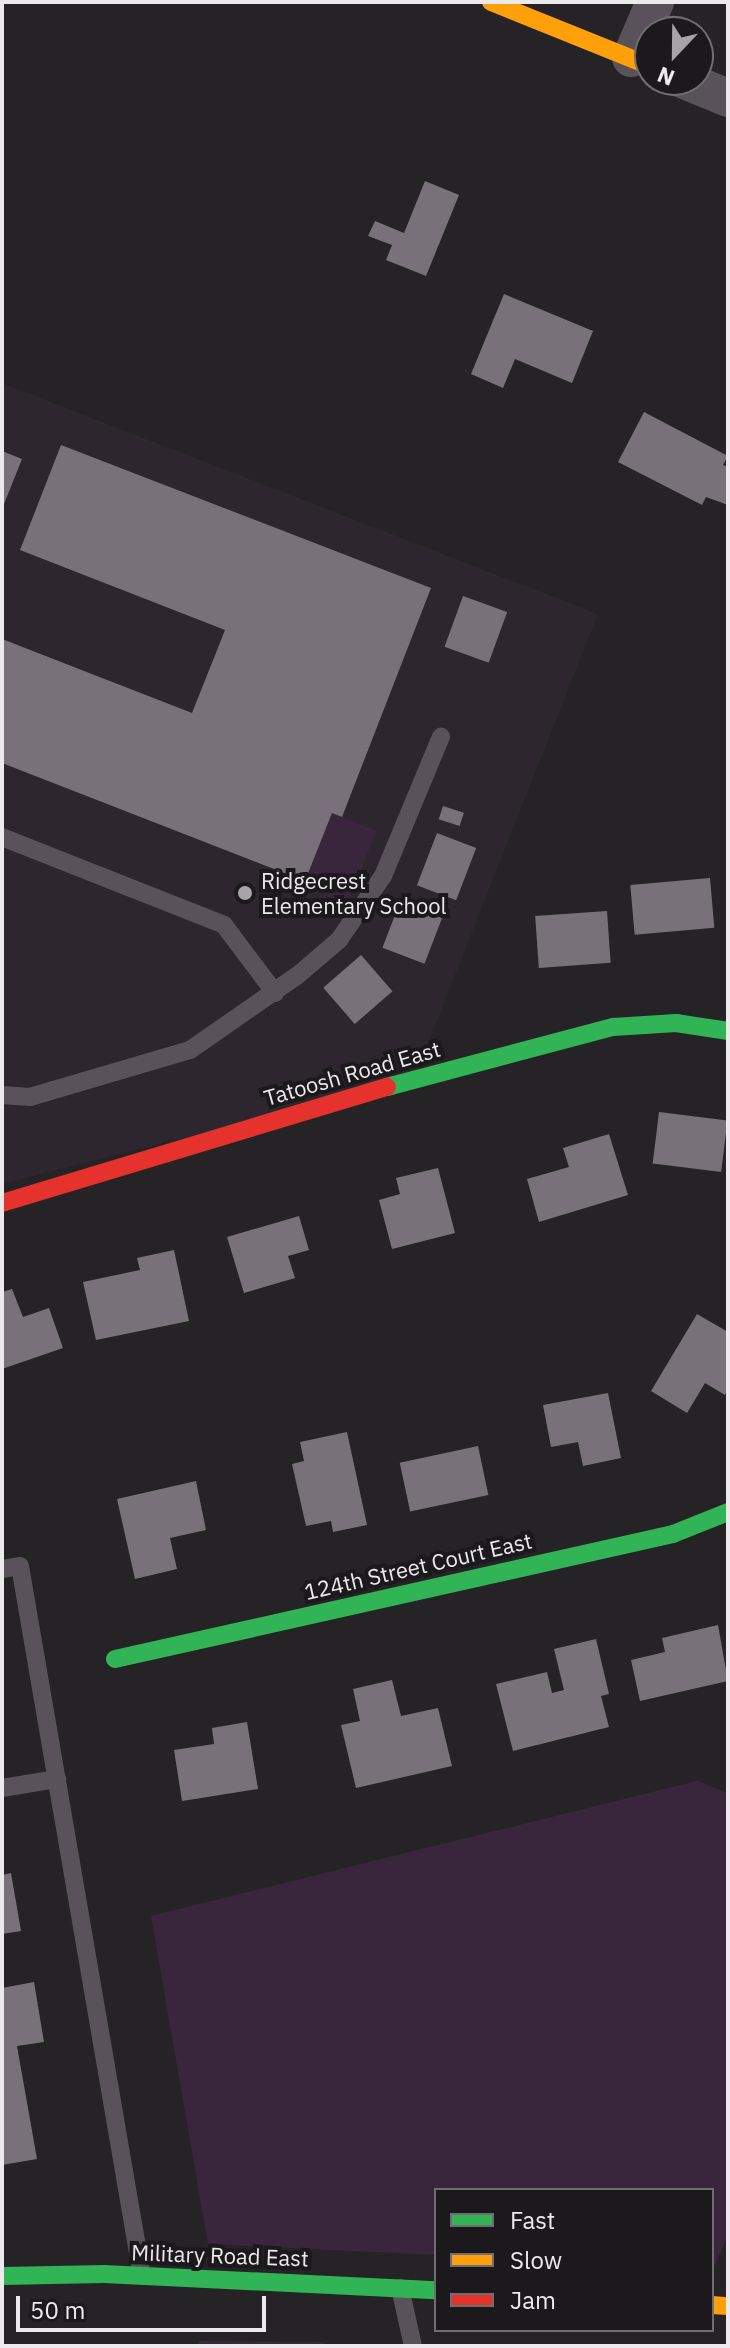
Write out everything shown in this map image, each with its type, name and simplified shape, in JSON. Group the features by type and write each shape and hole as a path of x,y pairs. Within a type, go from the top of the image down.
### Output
{"street":[{"path":"491,2 634,60"},
{"name":"Tatoosh Road East","path":"2,1203 414,1079 613,1027 664,1022 724,1030"},
{"name":"124th Street Court East","path":"115,1659 673,1534 728,1512"},
{"name":"Military Road East","path":"2,2276 142,2276 434,2290"}],"lane":[{"path":"2,1095 30,1097 190,1050 275,993 339,940 383,876 441,737"},
{"path":"2,837 224,925 275,993"},
{"path":"2,1569 20,1566 142,2276"},
{"path":"2,1788 57,1779"},
{"path":"400,2288 413,2346"}],"shaded area":[{"name":"Ridgecrest Elementary School","path":"2,383 598,614 414,1079 2,1184"},
{"path":"332,813 377,831 347,904 302,886"},
{"path":"697,1781 728,1793 728,2235 714,2267 714,2188 434,2188 434,2255 208,2244 151,1916"},
{"path":"199,2341 325,2342 323,2346 198,2346"}],"building":[{"path":"425,181 459,195 426,276 386,260 392,245 368,236 375,221 404,233"},
{"path":"504,294 593,331 572,383 515,359 503,388 471,374"},
{"path":"644,412 728,456 723,465 728,467 728,505 706,497 702,505 618,462"},
{"path":"61,445 431,588 342,817 332,813 305,881 2,763 2,639 192,713 225,630 20,550"},
{"path":"2,451 22,459 2,509"},
{"path":"463,596 507,612 489,663 445,647"},
{"path":"443,806 464,813 460,826 439,819"},
{"path":"437,833 476,848 456,900 417,885"},
{"path":"710,878 714,928 635,935 630,885"},
{"path":"400,902 442,918 424,964 382,948"},
{"path":"607,911 611,963 539,968 535,916"},
{"path":"361,955 392,991 355,1024 323,988"},
{"path":"659,1112 727,1120 721,1172 653,1164"},
{"path":"609,1134 628,1195 539,1222 527,1179 569,1167 563,1148"},
{"path":"438,1168 455,1233 392,1249 379,1200 400,1194 396,1178"},
{"path":"299,1216 309,1250 288,1256 295,1278 244,1293 227,1237"},
{"path":"174,1250 189,1321 96,1340 83,1282 140,1270 137,1258"},
{"path":"12,1289 23,1317 49,1308 63,1348 2,1369 2,1292"},
{"path":"697,1314 728,1332 728,1389 725,1395 705,1383 687,1413 651,1391"},
{"path":"608,1393 621,1458 583,1466 578,1442 551,1447 543,1405"},
{"path":"347,1432 367,1525 333,1532 331,1521 306,1526 292,1464 304,1461 300,1442"},
{"path":"478,1446 488,1495 410,1512 400,1463"},
{"path":"196,1481 206,1530 170,1538 177,1569 135,1579 117,1499"},
{"path":"718,1625 728,1681 640,1701 631,1660 665,1652 662,1638"},
{"path":"596,1639 609,1694 601,1696 609,1727 513,1751 496,1684 547,1672 552,1693 564,1690 554,1649"},
{"path":"392,1680 401,1716 438,1708 452,1766 356,1788 341,1725 360,1721 353,1689"},
{"path":"247,1722 258,1789 182,1801 174,1750 214,1744 212,1728"},
{"path":"11,1873 21,1931 2,1934 2,1875"},
{"path":"34,1982 44,2042 17,2046 37,2159 2,2165 2,1988"}],"traffic: fast":[{"path":"387,1087 613,1027 676,1023 728,1031"},
{"path":"115,1659 673,1534 728,1512"},
{"path":"2,2276 104,2274 434,2290"}],"traffic: slow":[{"path":"491,2 634,60"},
{"path":"714,2305 728,2306"}],"traffic: jam":[{"path":"2,1203 387,1087"}],"place":[{"name":"Ridgecrest Elementary School","path":"245,893"}]}
